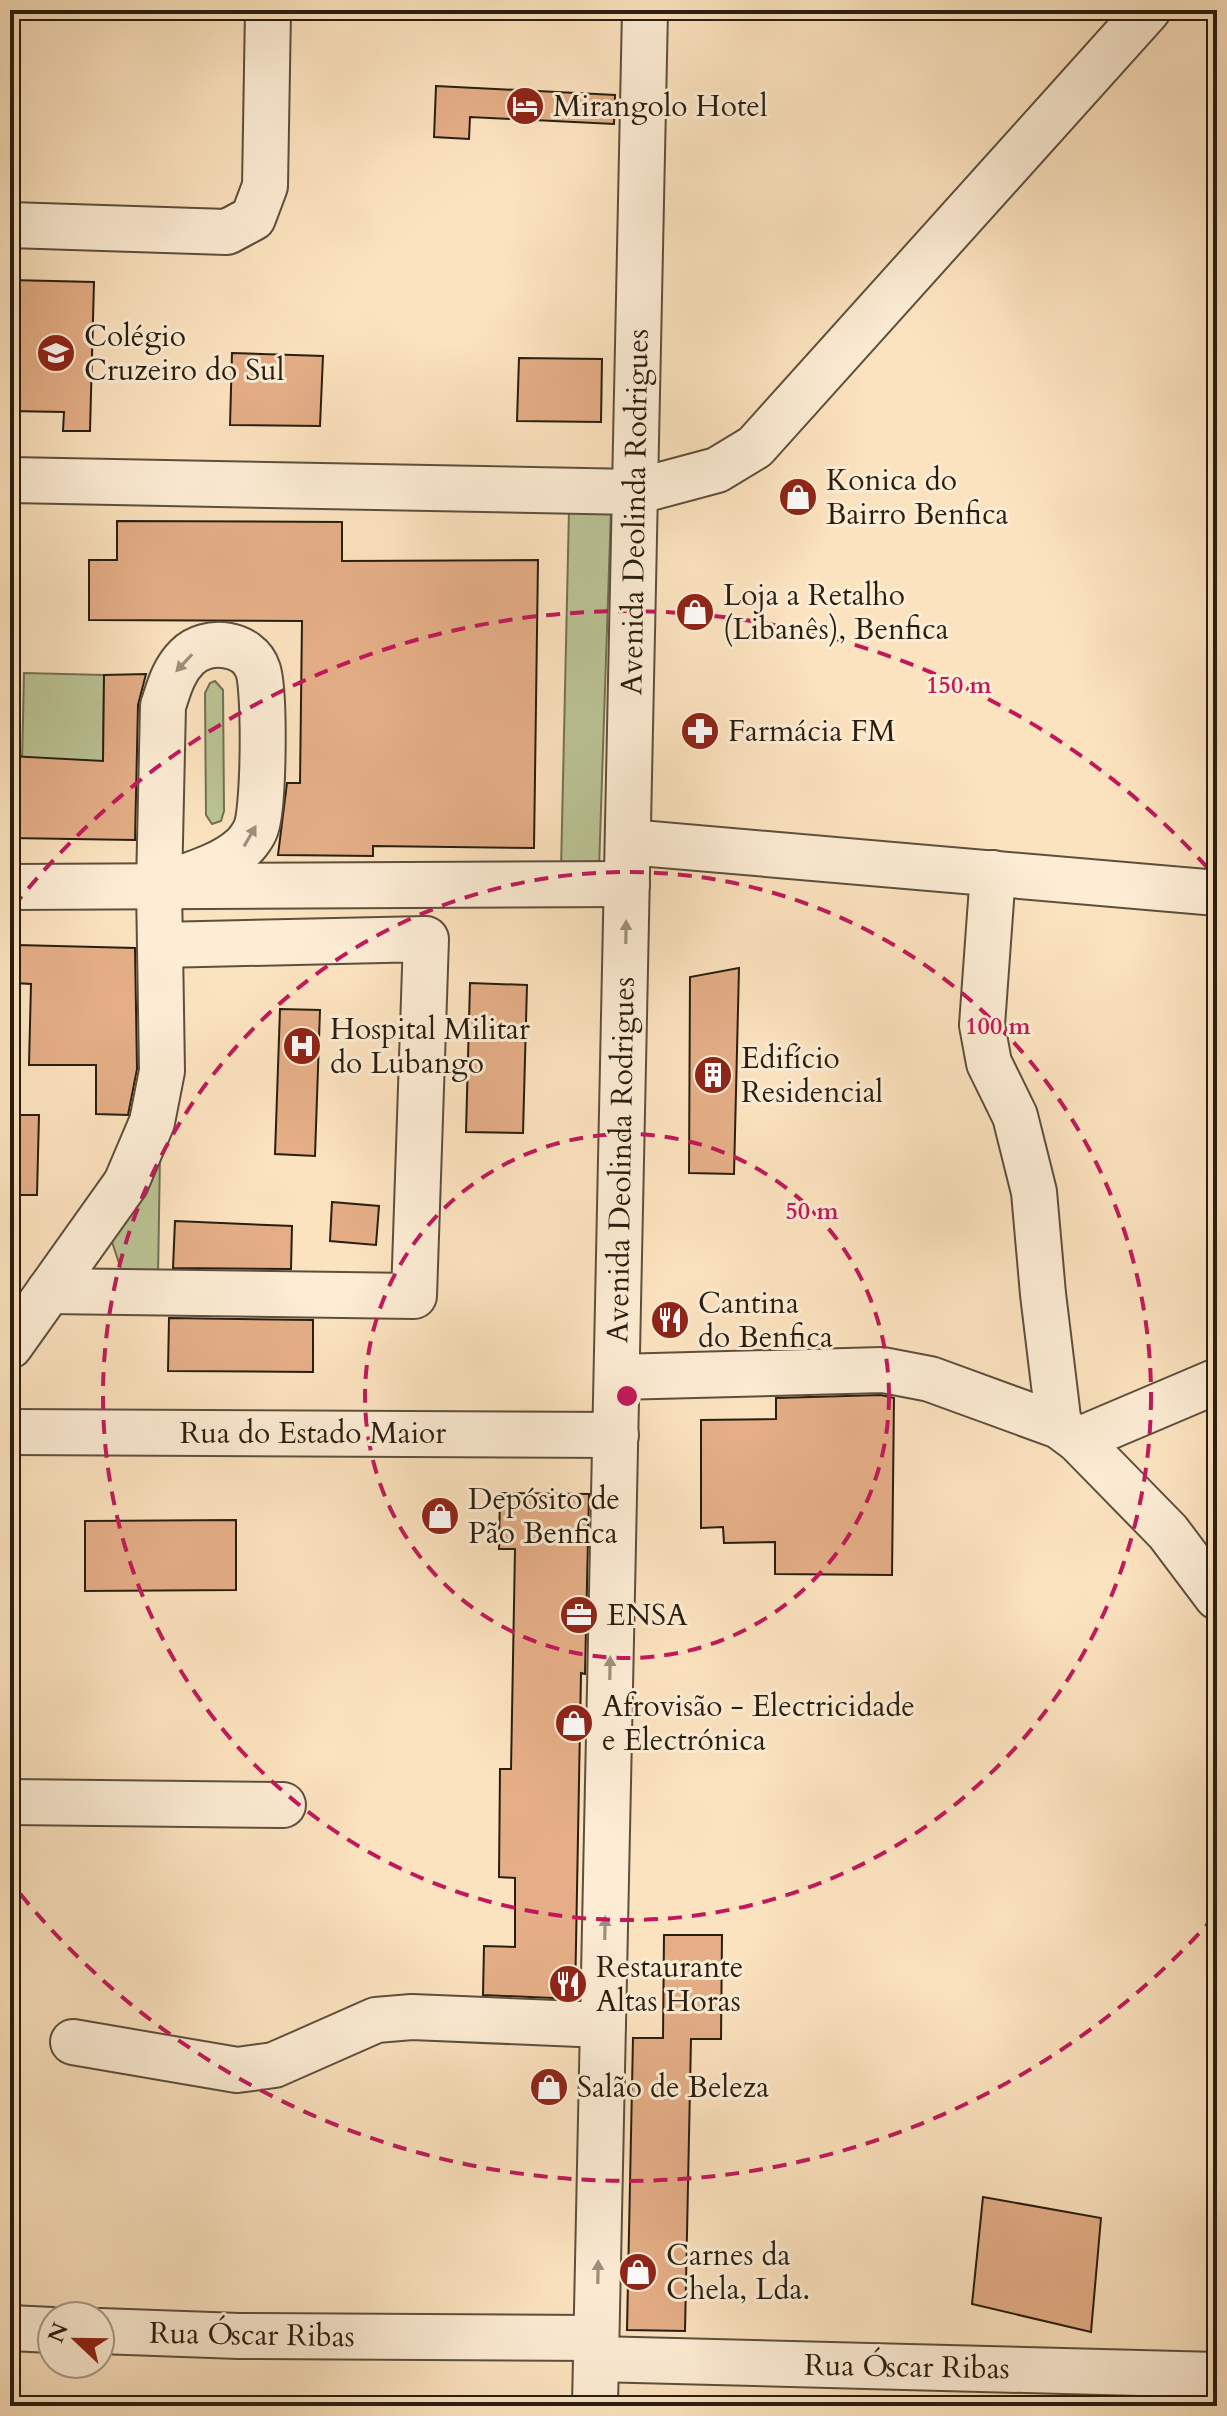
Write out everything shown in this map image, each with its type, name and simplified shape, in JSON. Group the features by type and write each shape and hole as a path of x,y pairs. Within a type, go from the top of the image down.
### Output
{"street":[{"path":"10,225 227,232 253,218 265,186 268,10"},
{"name":"Avenida Deolinda Rodrigues","path":"595,2406 645,10"},
{"path":"10,480 635,492 717,470 755,447 1148,10"},
{"path":"10,1346 126,1183 152,1122 162,1071 159,886 163,706 172,677 188,656 206,646 230,645 249,654 258,671 262,711 261,799 256,828 243,848 218,863 159,886"},
{"path":"10,887 159,886 628,863 993,873 1217,893"},
{"path":"993,873 982,1025 989,1063 1015,1116 1034,1192 1043,1294 1068,1433"},
{"path":"49,1291 414,1296 426,939 160,945"},
{"path":"617,1377 883,1370 930,1379 1068,1433 1168,1532 1217,1597"},
{"path":"1068,1433 1217,1381"},
{"name":"Rua do Estado Maior","path":"10,1432 616,1435"},
{"path":"10,1802 283,1805"},
{"path":"73,2042 237,2070 274,2065 376,2020 412,2017 603,2025"},
{"path":"10,2328 36,2329"},
{"name":"Rua Óscar Ribas","path":"116,2332 1217,2375"}],"green space":[{"path":"569,509 611,509 599,869 561,870"},
{"path":"24,673 104,675 102,839 62,839 62,811 21,810"},
{"path":"215,681 223,690 224,811 221,821 212,824 206,815 205,693 210,683"},
{"path":"160,1154 158,1277 124,1278 108,1230"}],"building":[{"name":"Mirangolo Hotel","path":"436,86 615,95 614,124 470,117 469,139 434,137"},
{"name":"Colégio Cruzeiro do Sul","path":"10,280 94,282 90,431 63,431 64,412 10,411"},
{"path":"232,353 323,356 320,426 230,425"},
{"path":"519,358 602,359 601,422 517,421"},
{"path":"117,521 342,522 342,561 538,560 534,848 373,846 373,856 278,855 287,783 300,783 302,621 89,620 89,560 117,560"},
{"path":"146,674 138,705 135,840 10,838 10,756 103,761 104,675"},
{"path":"17,945 135,948 137,1069 128,1115 96,1114 96,1065 29,1065 31,984 15,983"},
{"name":"Edifício Residencial","path":"739,968 734,1174 689,1173 690,977"},
{"path":"470,983 527,985 523,1133 466,1132"},
{"path":"280,1009 320,1010 315,1156 275,1154"},
{"path":"10,1115 39,1115 37,1195 10,1195"},
{"path":"332,1202 379,1206 376,1245 330,1241"},
{"path":"175,1221 292,1226 291,1269 173,1268"},
{"path":"169,1318 313,1320 313,1372 168,1371"},
{"path":"881,1395 894,1398 892,1575 775,1574 775,1542 724,1543 723,1527 701,1528 701,1420 776,1419 776,1398"},
{"path":"500,1493 589,1494 585,1674 581,1673 575,1999 483,1995 484,1946 515,1947 515,1878 499,1877 500,1769 511,1769 515,1549 499,1549"},
{"path":"236,1520 236,1590 85,1591 85,1521"},
{"path":"664,1935 722,1935 721,2039 691,2039 685,2331 627,2330 633,2038 663,2038"},
{"path":"983,2197 1101,2218 1091,2332 972,2304"}],"place":[{"name":"Mirangolo Hotel","path":"525,106"},
{"name":"Colégio Cruzeiro do Sul","path":"56,353"},
{"name":"Konica do Bairro Benfica","path":"798,497"},
{"name":"Loja a Retalho (Libanês), Benfica","path":"695,612"},
{"name":"Farmácia FM","path":"700,731"},
{"name":"Hospital Militar do Lubango","path":"302,1046"},
{"name":"Edifício Residencial","path":"713,1075"},
{"name":"Cantina do Benfica","path":"670,1320"},
{"name":"Depósito de Pão Benfica","path":"440,1516"},
{"name":"ENSA","path":"579,1615"},
{"name":"Afrovisão - Electricidade e Electrónica","path":"574,1723"},
{"name":"Restaurante Altas Horas","path":"568,1984"},
{"name":"Salão de Beleza","path":"549,2087"},
{"name":"Carnes da Chela, Lda.","path":"638,2272"}]}
